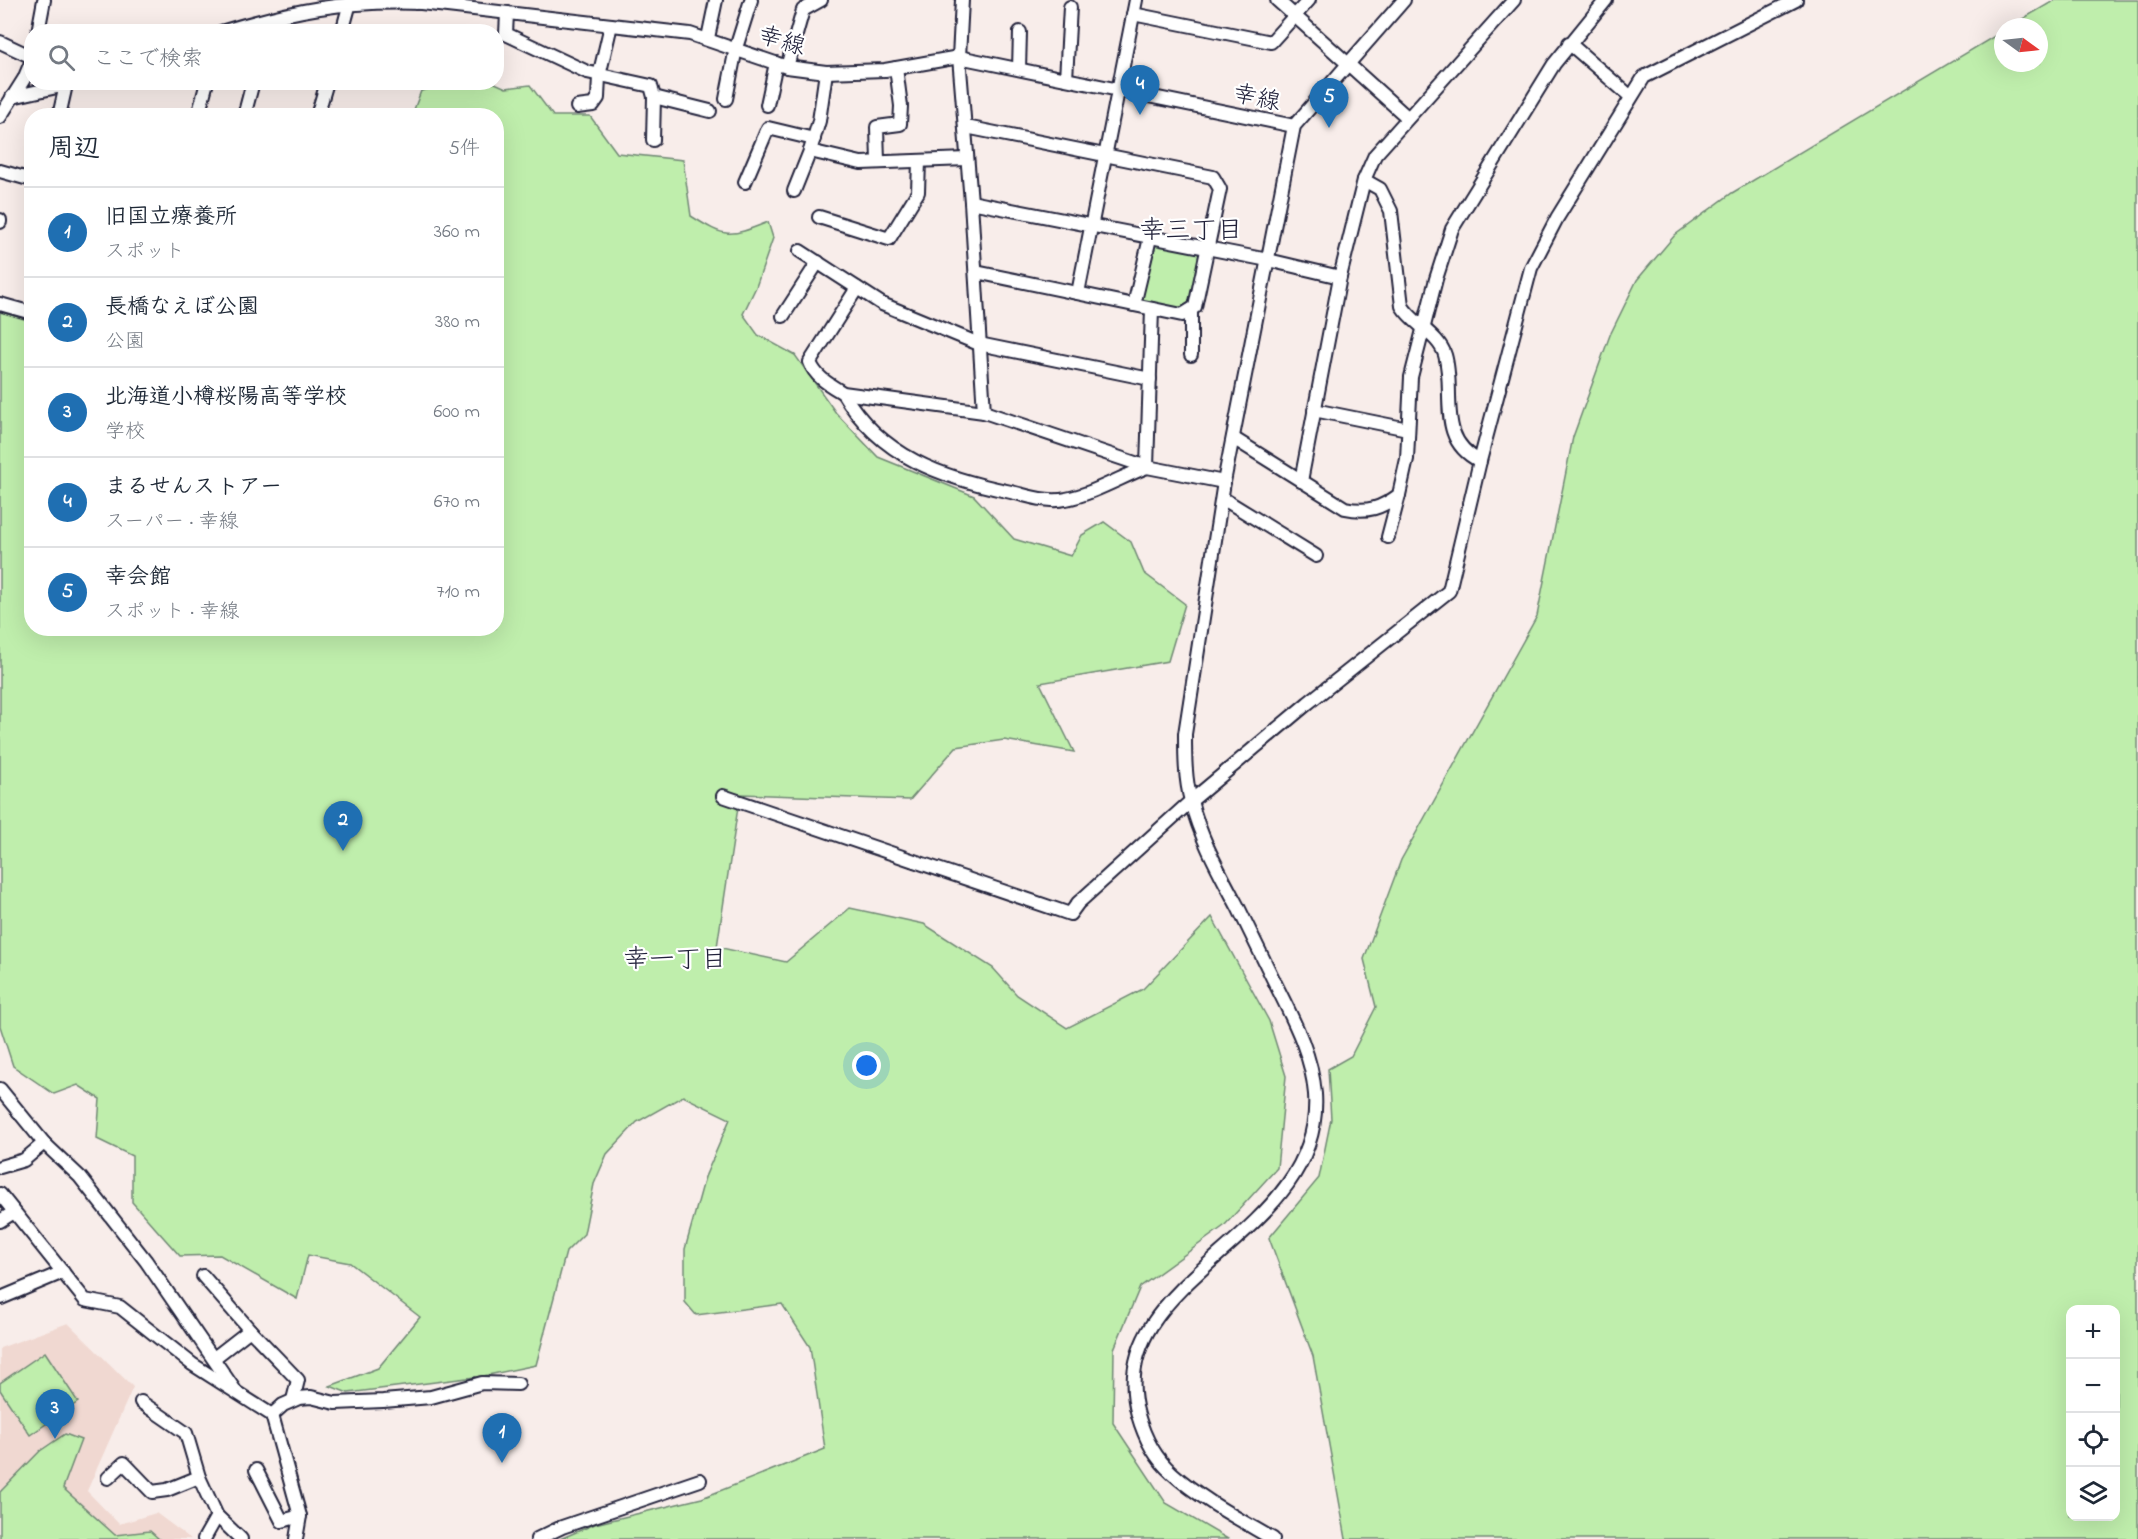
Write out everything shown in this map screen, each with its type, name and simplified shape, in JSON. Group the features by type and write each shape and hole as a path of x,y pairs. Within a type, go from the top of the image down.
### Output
{"street":[{"path":"40,24 44,0"},
{"path":"708,38 716,0"},
{"path":"726,99 736,48 751,0"},
{"path":"766,105 803,10 821,0"},
{"path":"962,0 959,57 972,202 984,412"},
{"path":"1078,293 1136,0"},
{"path":"1277,0 1407,117"},
{"path":"1133,14 1271,42 1309,0"},
{"path":"1273,1539 1188,1485 1161,1461 1142,1429 1134,1388 1136,1366 1150,1326 1182,1287 1257,1220 1286,1189 1306,1151 1315,1109 1310,1061 1297,1028 1217,868 1191,801 1185,761 1188,703 1224,482 1294,126 1404,0"},
{"path":"1301,481 1340,277 1364,180 1375,154 1514,0"},
{"path":"1388,537 1404,479 1411,377 1452,229 1569,43 1606,0"},
{"path":"723,796 1070,914 1078,903 1191,801 1308,703 1449,591 1480,461 1531,268 1631,97 1644,77 1776,5 1796,0"},
{"name":"幸線","path":"247,24 332,2 421,3 708,38 782,65 826,72 897,68 959,57 1294,126"},
{"path":"344,24 350,3"},
{"path":"1066,79 1070,7"},
{"path":"507,13 506,34 599,76 651,86 654,97 652,140"},
{"path":"269,24 270,17"},
{"path":"577,106 593,105 598,98 599,76 611,25"},
{"path":"1019,69 1020,32"},
{"path":"0,42 24,55"},
{"path":"1569,43 1631,97"},
{"path":"878,162 878,127 900,124 901,106 897,68"},
{"path":"794,191 819,121 826,72"},
{"path":"0,117 24,79"},
{"path":"12,97 44,90"},
{"path":"61,108 65,90"},
{"path":"200,108 205,90"},
{"path":"246,108 251,90"},
{"path":"321,108 325,90"},
{"path":"654,97 710,111"},
{"path":"745,182 768,128 861,163 967,159"},
{"path":"966,128 1213,177 1220,189 1196,307 1182,315 976,272"},
{"path":"819,217 889,239 918,192 919,161"},
{"path":"0,171 24,178"},
{"path":"1364,180 1380,189 1391,211 1402,306 1410,319 1437,342 1445,355 1452,431 1465,451 1480,461"},
{"path":"972,202 1268,260 1340,277"},
{"path":"1134,305 1150,238"},
{"path":"800,251 882,304 979,344 1150,379"},
{"path":"783,316 818,262"},
{"path":"857,288 810,362 812,369 843,393 984,412 1147,467 1224,482"},
{"path":"0,304 24,311"},
{"path":"1147,467 1152,309"},
{"path":"1191,310 1191,355"},
{"path":"843,393 852,409 888,444 931,470 978,485 1052,501 1067,499 1147,467"},
{"path":"1314,410 1408,429"},
{"path":"1233,438 1346,508 1360,511 1379,508 1399,495"},
{"path":"1222,498 1316,556"},
{"path":"0,1089 44,1143 80,1177 146,1261 236,1393"},
{"path":"0,1167 24,1160 44,1143"},
{"path":"0,1194 85,1300 120,1307 192,1364 272,1415 300,1516 296,1539"},
{"path":"0,1221 14,1212"},
{"path":"1,1298 63,1272"},
{"path":"203,1276 298,1380 293,1400"},
{"path":"214,1358 250,1330"},
{"path":"272,1415 293,1400 311,1397 335,1403 383,1401 431,1397 482,1383 518,1384"},
{"path":"141,1402 186,1433 199,1477 217,1516 242,1539"},
{"path":"108,1478 124,1463 152,1492 167,1490 199,1477"},
{"path":"256,1470 282,1521 300,1516"},
{"path":"537,1539 562,1527 700,1480"},
{"path":"204,1539 217,1516"}],"shaded area":[{"path":"68,1323 133,1387 87,1491 119,1524 156,1513 191,1539 0,1539 0,1348"}],"green space":[{"path":"2055,0 2138,0 2138,1539 1346,1539 1313,1356 1269,1238 1319,1178 1331,1119 1328,1069 1351,1056 1376,1007 1364,959 1401,860 1537,616 1573,437 1610,335 1637,280 1675,235 1732,193 1994,36 1994,72 2048,72 2048,18 2024,18"},
{"path":"530,85 553,116 590,116 617,153 683,160 691,216 713,229 729,233 745,231 768,222 773,238 756,287 743,314 758,335 795,355 836,413 878,457 974,496 1014,539 1071,556 1082,535 1104,522 1131,542 1144,573 1185,604 1168,661 1040,683 1074,752 1004,740 956,747 910,800 740,794 717,947 786,962 850,908 924,924 993,968 1017,995 1067,1028 1143,989 1212,917 1269,1021 1286,1076 1277,1168 1224,1226 1140,1287 1114,1349 1113,1423 1166,1503 1228,1539 560,1539 595,1524 702,1498 825,1449 810,1347 782,1304 696,1315 685,1302 685,1249 705,1177 730,1119 683,1096 637,1122 607,1154 594,1184 584,1234 566,1252 536,1365 483,1376 348,1393 330,1386 378,1368 420,1317 350,1263 308,1255 297,1299 220,1255 180,1256 132,1202 132,1156 97,1139 100,1099 78,1085 54,1094 13,1066 0,1026 0,312 24,319 24,636 504,636 504,108 415,108 421,91 504,90 504,87"},
{"path":"1154,244 1198,253 1201,257 1190,304 1182,309 1140,300"},
{"path":"45,1352 78,1402 30,1435 0,1390 0,1383"},
{"path":"65,1434 81,1440 63,1488 115,1535 150,1531 159,1539 0,1539 0,1492 40,1451"}],"place":[{"name":"まるせんストアー","path":"1140,115"},
{"name":"幸会館","path":"1329,128"},
{"name":"長橋なえぼ公園","path":"343,851"},
{"name":"北海道小樽桜陽高等学校","path":"55,1439"},
{"name":"旧国立療養所","path":"502,1463"}],"district":[{"name":"幸三丁目","path":"1191,229"},
{"name":"幸一丁目","path":"675,958"}]}
